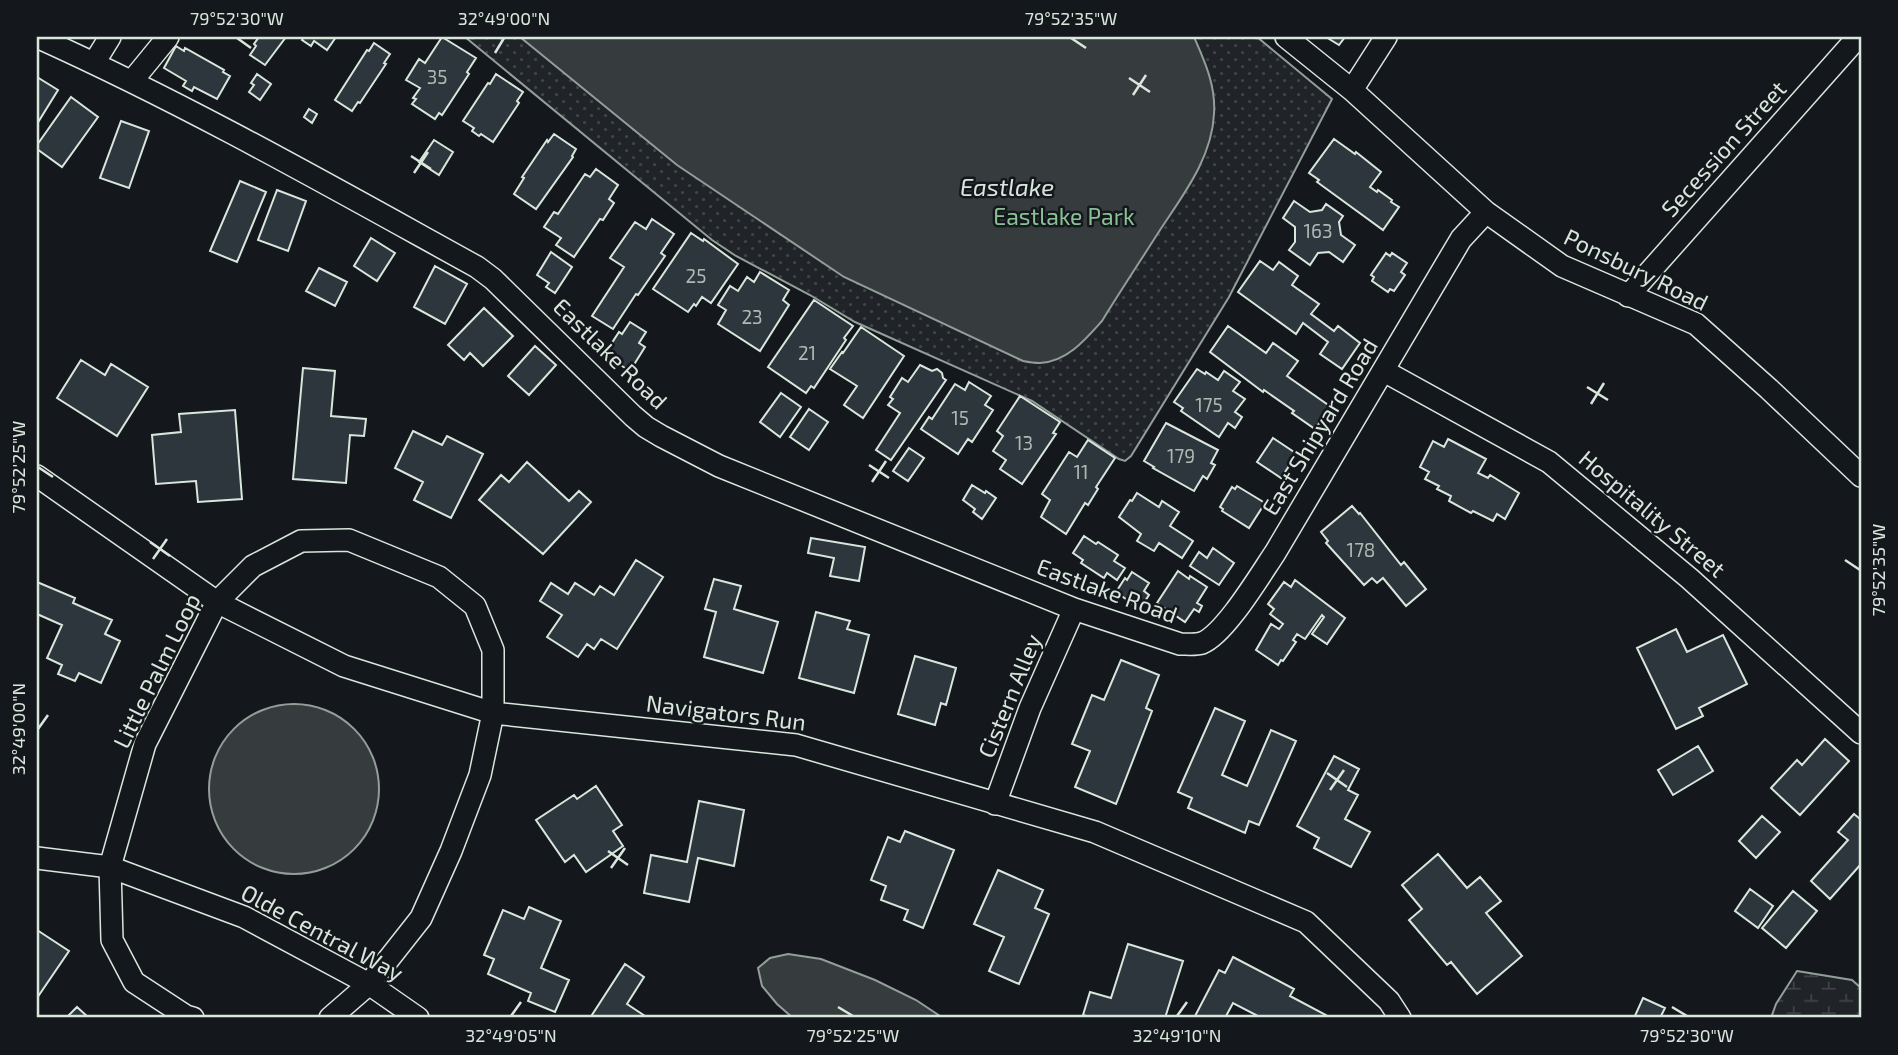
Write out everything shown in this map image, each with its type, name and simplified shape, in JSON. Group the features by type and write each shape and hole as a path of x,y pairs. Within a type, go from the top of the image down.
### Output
{"street":[{"name":"Eastlake Road","path":"37,37 132,81 265,150 477,267 493,279 633,416 662,436 719,466 1074,609 1180,644"},
{"path":"94,63 110,37"},
{"path":"132,81 168,37"},
{"name":"Ponsbury Road","path":"1286,37 1352,90 1486,212 1562,266 1696,324 1861,476"},
{"path":"1352,90 1386,37"},
{"name":"Secession Street","path":"1628,296 1858,37"},
{"name":"East Shipyard Road","path":"1180,644 1202,643 1219,631 1240,603 1275,553 1461,239 1486,212"},
{"name":"Hospitality Street","path":"1384,371 1549,462 1689,578 1861,733"},
{"name":"Navigators Run","path":"37,476 217,602 344,666 493,713 796,745 1095,832 1306,922 1390,1000 1400,1018"},
{"name":"Little Palm Loop","path":"193,1018 134,982 111,940 110,867 145,744 217,602 253,566 301,541 349,540 439,578 475,606 493,650 493,713 480,775 451,851 421,918 369,984 330,1018"},
{"name":"Cistern Alley","path":"995,804 1030,708 1074,609"},
{"name":"Olde Central Way","path":"37,858 110,867 244,917 369,984 418,1018"}],"green space":[{"name":"Eastlake","path":"465,37 1257,37 1332,99 1229,297 1131,456 1125,461 1032,401 855,322 736,256 712,240"},
{"path":"1797,971 1852,980 1861,988 1861,1018 1771,1018 1776,1004"}],"water":[{"name":"Eastlake","path":"520,37 1194,37 1211,84 1214,114 1208,146 1187,190 1102,321 1067,354 1050,362 1040,363 1023,361 844,277 677,165"},
{"path":"294,704 327,710 354,729 373,756 379,789 373,822 354,849 327,868 294,874 261,868 234,849 215,822 209,789 215,756 234,729 261,710"},
{"path":"788,954 821,959 875,980 916,1000 943,1018 793,1018 762,986 758,968 770,958"}],"building":[{"path":"259,37 286,37 265,65 250,55"},
{"path":"304,37 336,37 327,50 314,41 311,46 302,40"},
{"path":"442,37 476,58 467,72 469,74 442,115 439,113 435,119 412,104 420,88 406,80 419,59 425,63"},
{"path":"1326,37 1345,37 1339,45"},
{"path":"374,43 390,54 360,103 358,102 352,111 335,100"},
{"path":"176,46 184,51 185,48 230,76 217,99 194,87 192,91 183,86 186,81 164,68"},
{"path":"257,74 271,84 260,100 249,92"},
{"path":"496,74 523,92 517,101 519,103 493,142 481,134 479,136 472,131 474,128 463,121"},
{"path":"37,77 58,90 37,124"},
{"path":"71,97 98,117 62,167 37,149 37,145"},
{"path":"309,109 317,114 312,123 304,117"},
{"path":"121,121 149,131 129,188 100,178"},
{"path":"554,134 576,149 536,209 514,194 524,178 522,177"},
{"path":"1334,139 1381,172 1370,187 1399,207 1383,230 1317,182 1319,180 1309,173"},
{"path":"434,140 453,152 439,175 419,162"},
{"path":"596,169 618,185 609,199 614,203 574,257 556,245 561,238 544,227 554,212 558,214 585,174 590,177"},
{"path":"240,181 266,192 237,262 210,251"},
{"path":"277,190 306,201 288,251 258,240"},
{"path":"1294,201 1310,212 1322,210 1326,204 1343,216 1339,222 1341,235 1355,245 1343,262 1329,252 1318,253 1310,265 1289,250 1295,242 1295,227 1283,218"},
{"path":"652,219 674,234 661,253 665,256 613,329 592,316 624,267 610,258 635,222 646,229"},
{"path":"691,233 703,241 704,239 738,264 711,303 702,297 688,312 653,289"},
{"path":"371,238 395,253 377,281 354,266"},
{"path":"551,252 572,267 555,293 546,287 549,283 537,275"},
{"path":"1386,253 1390,256 1392,253 1407,263 1401,272 1405,275 1394,291 1390,289 1388,292 1372,281 1374,277 1371,275"},
{"path":"1260,261 1273,270 1279,262 1298,276 1292,285 1319,304 1311,314 1334,331 1338,326 1360,343 1342,369 1320,354 1328,342 1303,323 1296,334 1238,292"},
{"path":"435,266 467,284 445,324 414,307"},
{"path":"319,268 347,282 335,306 306,291"},
{"path":"760,272 789,290 783,300 789,305 760,351 718,324 726,310 718,305 730,286 738,291 747,277 754,282"},
{"path":"814,300 853,326 814,388 811,386 806,393 768,367"},
{"path":"484,308 513,336 483,366 470,353 464,360 448,345"},
{"path":"630,322 646,332 639,343 645,347 630,371 604,355 619,332 622,334"},
{"path":"1228,326 1266,353 1273,343 1298,361 1287,376 1331,407 1315,429 1210,352"},
{"path":"861,327 904,356 863,418 844,405 857,386 830,369"},
{"path":"535,346 556,365 529,395 508,376"},
{"path":"81,360 105,375 111,364 148,387 117,436 57,398"},
{"path":"920,365 932,371 937,369 946,380 891,460 876,450 900,413 888,405 893,399 890,397 902,378 908,382"},
{"path":"303,368 335,371 331,416 366,419 364,436 350,435 346,483 293,479"},
{"path":"1197,369 1218,380 1224,371 1240,382 1233,391 1245,399 1235,412 1242,417 1235,428 1228,423 1219,437 1181,411 1183,408 1174,402"},
{"path":"969,382 991,396 985,405 993,410 972,442 968,439 958,454 921,429 929,417 932,419 955,384 965,390"},
{"path":"781,393 801,407 780,437 760,422"},
{"path":"1020,396 1060,422 1053,433 1056,434 1022,484 1000,469 1006,460 993,451 1003,436 997,431"},
{"path":"809,409 828,422 809,450 790,437"},
{"path":"235,410 242,499 198,502 196,481 156,484 152,435 181,432 179,414"},
{"path":"1166,423 1218,450 1211,463 1215,465 1207,479 1203,476 1194,491 1144,461"},
{"path":"413,431 442,445 447,436 483,454 451,518 414,500 423,482 395,468"},
{"path":"1273,438 1297,454 1281,478 1257,462"},
{"path":"1448,439 1486,459 1478,473 1488,478 1490,475 1519,493 1505,519 1497,514 1493,521 1473,511 1471,513 1449,501 1451,496 1425,479 1429,472 1420,467 1433,441 1444,447"},
{"path":"1088,440 1115,458 1088,505 1085,503 1066,534 1041,517 1050,500 1042,494 1069,452 1077,457"},
{"path":"909,448 924,458 908,481 893,471"},
{"path":"527,462 569,501 579,491 591,502 543,554 479,500 501,475 509,482"},
{"path":"972,485 996,498 982,519 973,512 975,509 963,500"},
{"path":"1237,486 1265,503 1249,528 1220,507 1232,487 1235,489"},
{"path":"1137,493 1159,507 1162,501 1179,512 1170,526 1193,541 1182,558 1159,543 1154,551 1137,541 1141,534 1119,517"},
{"path":"1352,506 1401,565 1404,562 1426,589 1406,606 1383,578 1377,583 1372,578 1364,585 1326,543 1328,541 1321,532"},
{"path":"1084,536 1118,555 1114,561 1125,568 1117,580 1107,573 1104,578 1081,563 1083,560 1073,553"},
{"path":"811,538 865,547 859,581 830,576 834,558 808,553"},
{"path":"1213,548 1234,563 1219,585 1190,566 1199,552 1207,558"},
{"path":"636,560 663,577 617,649 601,639 594,649 587,644 578,657 547,637 562,615 540,601 551,583 568,594 575,583 594,595 600,586 614,595"},
{"path":"1178,571 1207,587 1197,603 1202,606 1199,612 1194,609 1185,622 1157,603"},
{"path":"1132,572 1149,583 1144,591 1149,595 1140,609 1116,592"},
{"path":"714,579 741,586 734,609 778,622 763,673 704,657 716,612 705,609"},
{"path":"1295,580 1345,618 1327,644 1312,634 1324,617 1322,615 1305,639 1297,634 1293,640 1296,642 1278,665 1256,650 1271,624 1279,629 1283,624 1270,614 1274,609 1268,604 1284,582 1291,587"},
{"path":"37,582 75,598 73,603 112,620 105,634 120,641 101,683 79,673 75,681 58,674 62,665 47,658 62,625 37,614"},
{"path":"816,612 850,621 847,629 869,635 854,693 799,678"},
{"path":"1676,629 1687,652 1723,635 1747,684 1699,708 1703,716 1676,729 1637,648"},
{"path":"915,656 956,668 946,705 941,703 935,725 898,714"},
{"path":"1121,660 1159,675 1146,708 1152,711 1116,804 1075,787 1090,751 1072,744 1092,695 1104,700"},
{"path":"1215,708 1245,721 1222,775 1247,786 1271,730 1296,741 1259,825 1249,821 1245,833 1188,808 1192,798 1178,792"},
{"path":"1825,739 1849,761 1800,815 1771,788 1797,760 1802,765"},
{"path":"1698,746 1713,771 1673,795 1658,770"},
{"path":"1334,756 1359,769 1348,790 1358,795 1345,819 1370,832 1351,867 1314,848 1319,838 1297,826"},
{"path":"596,786 622,825 613,831 623,846 586,872 574,855 565,862 536,820 574,795 577,799"},
{"path":"699,801 744,810 734,866 698,858 689,902 644,893 651,855 687,862"},
{"path":"1854,814 1861,818 1861,864 1830,899 1811,881 1848,840 1838,832"},
{"path":"1762,816 1780,832 1756,858 1739,841"},
{"path":"905,831 954,850 923,928 904,920 908,910 881,900 886,886 871,880 888,837 900,842"},
{"path":"1438,854 1467,888 1480,877 1501,901 1486,913 1522,956 1477,994 1451,962 1447,965 1409,920 1422,909 1402,885"},
{"path":"998,870 1043,890 1035,908 1049,914 1019,984 989,971 1004,937 974,924"},
{"path":"1750,889 1773,906 1758,928 1735,911"},
{"path":"1793,891 1817,911 1786,948 1762,928"},
{"path":"529,907 561,921 541,968 569,980 555,1012 528,1001 531,993 488,974 494,959 484,955 503,910 524,919"},
{"path":"37,930 69,951 37,998"},
{"path":"1128,944 1183,961 1165,1018 1093,1018 1083,1015 1090,992 1111,998"},
{"path":"1233,957 1294,989 1290,996 1326,1015 1324,1018 1256,1018 1258,1016 1233,1003 1225,1018 1194,1018 1219,970 1225,973"},
{"path":"625,964 644,977 627,1004 645,1016 644,1018 590,1018"},
{"path":"1643,998 1665,1008 1660,1018 1634,1018"},
{"path":"77,1007 89,1018 66,1018"}],"park label":[{"name":"Eastlake Park","path":"1064,217"}]}
